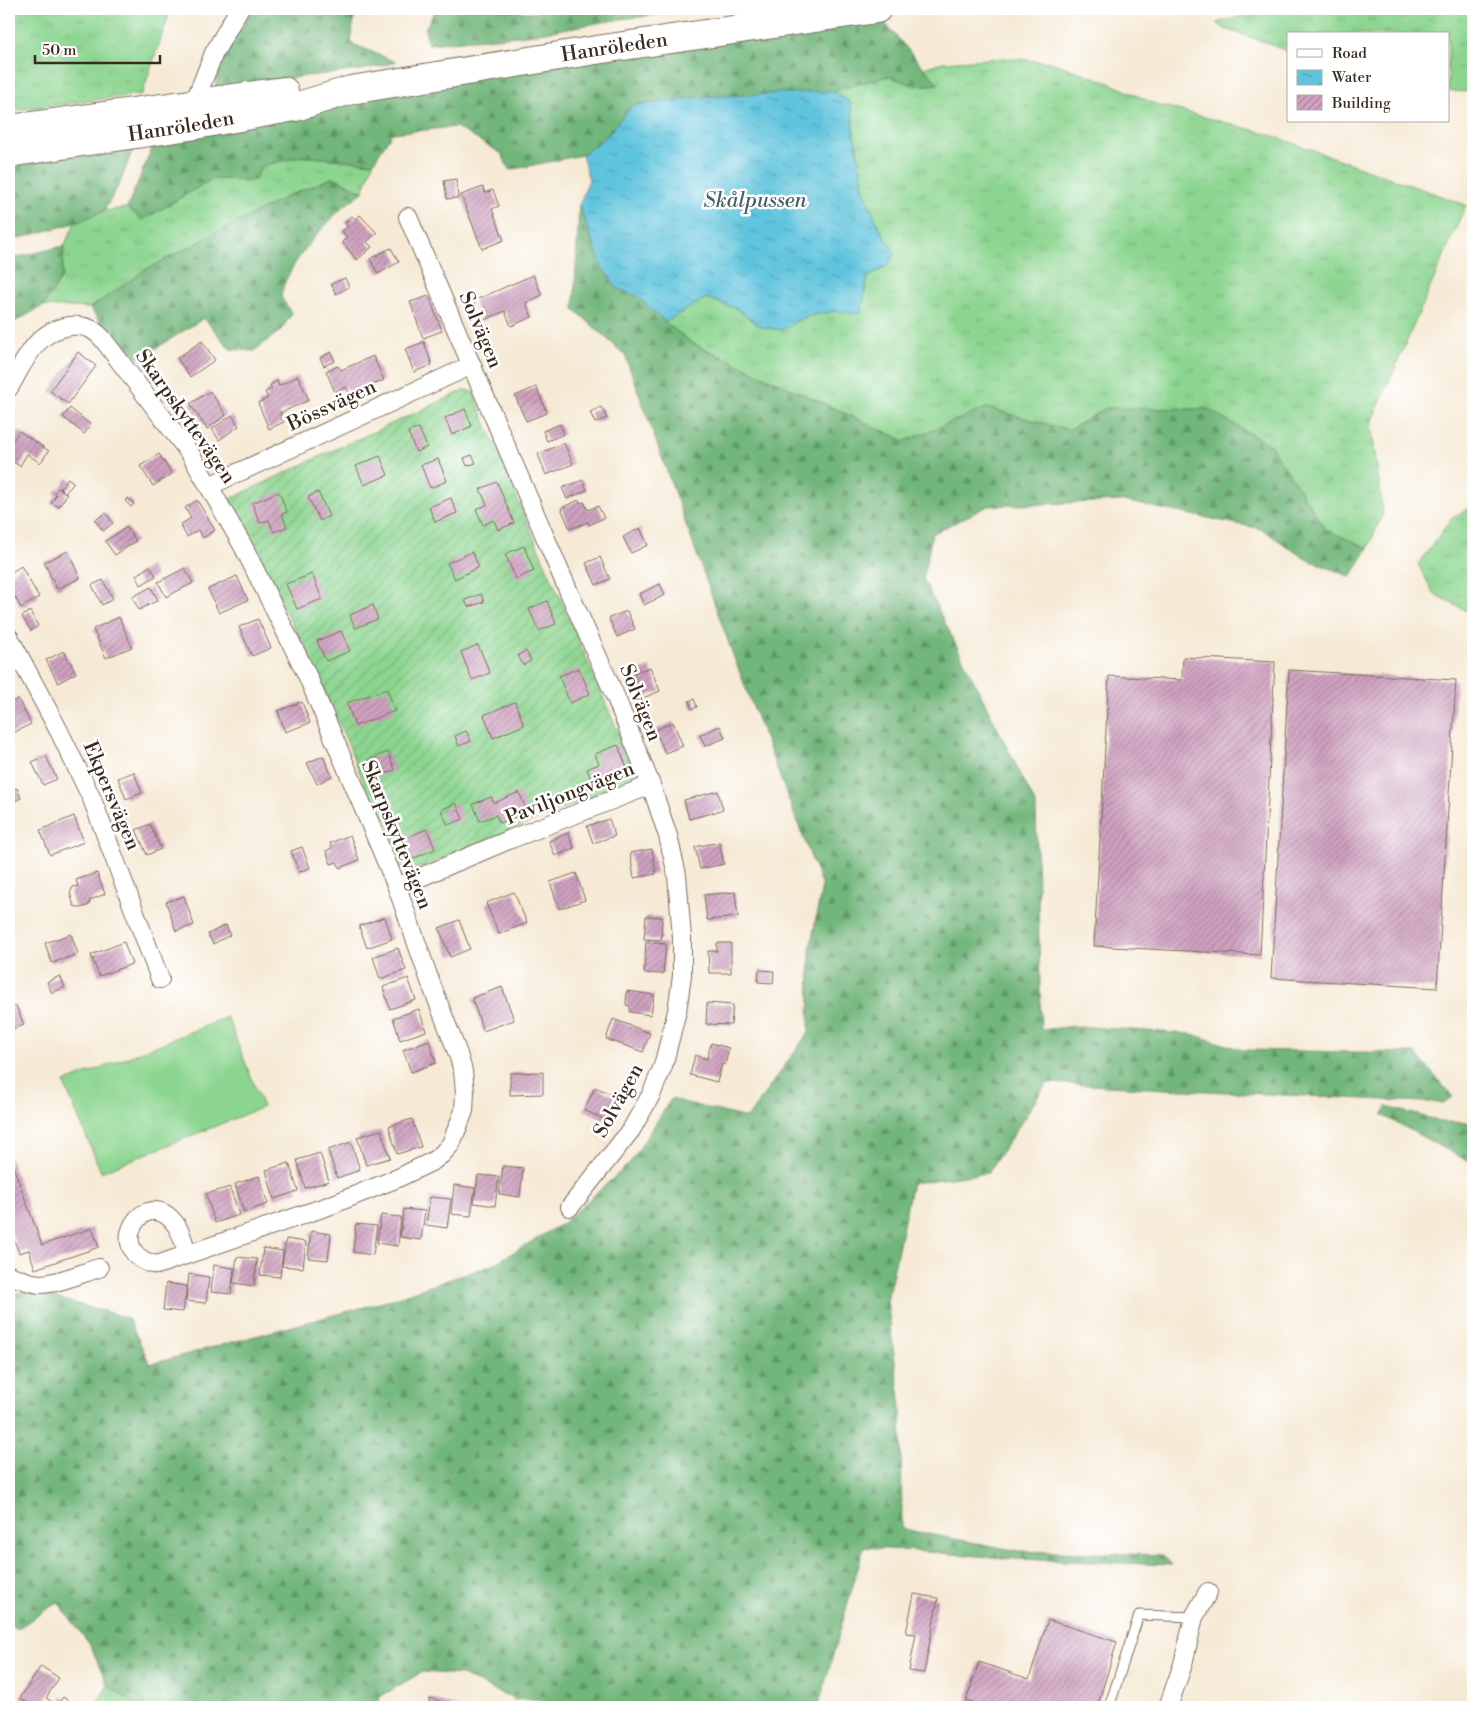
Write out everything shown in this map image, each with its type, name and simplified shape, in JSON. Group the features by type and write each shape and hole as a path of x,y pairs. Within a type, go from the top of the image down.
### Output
{"highway":[{"name":"Hanröleden","path":"9,153 190,126 295,107 351,90 596,50 877,9"},
{"name":"Hanröleden","path":"9,129 295,90 351,90"}],"street":[{"path":"194,103 214,52 239,9"},
{"name":"Solvägen","path":"408,217 616,698 651,785 668,836 677,875 680,896 682,976 677,1011 663,1066 651,1094 631,1130 570,1207"},
{"name":"Skarpskyttevägen","path":"11,380 43,336 57,328 77,326 90,328 102,338 185,446 243,546 307,675 396,887 463,1071 464,1110 451,1144 433,1161 398,1178 331,1205 188,1254"},
{"name":"Bössvägen","path":"209,486 472,365"},
{"name":"Ekpersvägen","path":"9,637 59,730 92,799 160,980"},
{"name":"Paviljongvägen","path":"396,887 511,839 651,785"},
{"path":"9,1275 27,1282 45,1283 99,1268"},
{"path":"1168,1707 1182,1664 1194,1617 1208,1592"}],"lane":[{"path":"1112,1701 1139,1615 1194,1617"}],"green space":[{"path":"9,9 171,9 142,94 9,111"},
{"path":"253,9 355,9 351,43 396,62 373,68 216,87 219,69 224,58"},
{"path":"436,9 495,9 535,13 543,9 702,9 615,20 528,35 428,44 425,29"},
{"path":"1270,9 1473,9 1473,92 1450,91 1450,32 1287,32 1287,52 1225,29 1217,23"},
{"path":"876,13 938,84 916,86 888,76 832,91 703,97 631,106 608,135 582,155 509,170 502,154 456,127 392,133 373,163 302,156 262,166 254,180 212,179 143,220 127,208 161,126"},
{"path":"1003,58 1050,62 1105,81 1155,104 1268,134 1466,205 1371,423 1383,513 1368,548 1326,530 1270,445 1106,408 1069,430 987,408 905,441 692,343 665,322 706,298 735,308 761,327 782,330 803,317 836,311 860,314 868,277 887,266 895,253 878,226 863,188 854,135 851,103 832,91 888,76 916,86 938,84 924,68 942,62"},
{"path":"139,133 120,183 104,211 75,223 16,239 9,239 9,153"},
{"path":"302,156 373,163 363,192 334,178 288,196 147,269 90,308 43,306 62,277 64,246 75,223 104,211 127,208 143,220 212,179 254,180 262,166"},
{"path":"334,177 363,192 331,219 295,263 281,297 292,314 280,331 254,351 230,349 204,318 139,359 100,322 90,308 147,269 288,196"},
{"path":"579,205 603,269 617,288 637,296 665,322 692,343 905,441 987,408 1069,430 1106,408 1208,409 1270,445 1326,530 1368,548 1351,577 1304,558 1262,529 1123,501 988,506 932,534 923,579 1036,805 1041,1030 1076,1026 1191,1034 1243,1050 1415,1053 1453,1097 1443,1103 1047,1083 988,1173 912,1183 887,1301 901,1406 902,1529 1019,1551 1163,1555 1172,1565 1015,1559 864,1547 818,1707 557,1707 535,1699 515,1700 462,1675 422,1672 378,1698 383,1707 138,1707 108,1685 90,1645 58,1602 17,1629 9,1624 9,1293 34,1292 128,1318 150,1364 383,1302 492,1265 563,1223 630,1163 671,1099 747,1118 809,1032 810,950 822,886 733,655 625,355 574,309"},
{"path":"64,246 62,277 43,306 11,324 9,328 9,257 18,257"},
{"path":"465,390 473,392 635,771 629,784 559,810 408,873 398,869 348,744 304,647 230,499"},
{"path":"1473,505 1473,614 1434,594 1418,564 1452,518"},
{"path":"227,1017 263,1107 101,1172 64,1083"},
{"path":"1387,1107 1445,1122 1473,1123 1473,1164 1382,1115"},
{"path":"108,1685 138,1707 95,1707"}],"water":[{"name":"Skålpussen","path":"832,91 851,103 854,135 863,188 878,226 895,253 887,266 868,277 860,314 836,311 803,317 783,330 761,327 735,308 706,298 665,322 637,296 617,288 603,269 579,205 589,180 582,155 608,135 631,106 703,97"}],"building":[{"path":"456,179 458,198 447,199 444,181"},
{"path":"483,187 485,193 493,190 499,206 492,209 504,240 482,249 461,195"},
{"path":"360,215 377,233 367,242 372,247 357,260 342,242 347,237 342,231 348,226 345,222 352,216 355,219"},
{"path":"391,248 399,262 378,274 370,259"},
{"path":"533,275 542,295 526,303 532,317 511,326 505,311 482,321 473,301"},
{"path":"345,278 349,287 336,294 331,284"},
{"path":"429,296 442,331 423,338 410,302"},
{"path":"202,341 215,360 190,377 177,358"},
{"path":"424,342 432,365 414,372 405,349"},
{"path":"78,352 96,366 68,404 50,391"},
{"path":"331,352 335,361 324,366 320,358"},
{"path":"373,356 384,380 350,395 346,387 335,392 326,371 338,366 341,370"},
{"path":"298,376 309,400 280,413 284,422 269,429 258,403 268,398 265,392 272,389 270,385 277,381 279,386"},
{"path":"536,387 547,413 526,421 515,396"},
{"path":"210,391 226,415 207,429 190,404"},
{"path":"601,407 607,418 595,423 590,412"},
{"path":"70,408 91,425 84,434 63,417"},
{"path":"465,409 472,426 452,435 445,418"},
{"path":"232,415 239,426 219,440 212,429"},
{"path":"560,424 564,434 547,441 543,431"},
{"path":"419,428 427,447 416,452 408,432"},
{"path":"19,431 49,451 40,463 27,454 20,466 13,462 9,468 9,446"},
{"path":"564,443 573,464 546,475 538,454"},
{"path":"159,454 172,474 153,486 140,466"},
{"path":"472,455 476,463 467,466 464,458"},
{"path":"380,456 388,475 364,485 356,466"},
{"path":"438,459 447,481 430,488 421,465"},
{"path":"68,478 74,483 65,493 60,488"},
{"path":"583,480 587,490 567,499 562,488"},
{"path":"497,482 514,523 498,530 494,520 483,525 476,509 487,505 480,489"},
{"path":"58,488 67,494 59,507 51,503 56,495 54,493"},
{"path":"279,492 287,512 282,514 287,527 274,532 269,520 260,523 252,503"},
{"path":"318,492 329,516 320,521 308,497"},
{"path":"128,498 134,504 131,507 125,501"},
{"path":"451,498 457,513 435,522 429,507"},
{"path":"197,500 215,530 203,538 198,530 187,537 180,525 191,518 185,508"},
{"path":"579,500 580,503 584,502 588,510 598,506 604,518 589,525 588,522 570,529 561,508"},
{"path":"106,513 113,523 103,531 95,520"},
{"path":"127,527 136,541 115,555 105,541"},
{"path":"640,528 648,545 631,553 623,537"},
{"path":"524,546 534,571 516,579 505,554"},
{"path":"68,551 80,578 57,589 44,562"},
{"path":"472,552 479,567 455,579 447,563"},
{"path":"600,557 610,579 596,585 586,563"},
{"path":"21,566 39,597 21,608 9,586 9,574"},
{"path":"150,566 156,576 141,585 136,575"},
{"path":"185,568 193,583 166,597 158,582"},
{"path":"312,574 322,599 297,609 286,584"},
{"path":"237,576 248,600 219,613 208,589"},
{"path":"103,580 113,599 102,605 92,585"},
{"path":"660,584 665,595 644,605 639,594"},
{"path":"151,587 158,600 139,610 132,597"},
{"path":"481,594 484,602 468,607 465,600"},
{"path":"547,601 556,624 539,631 529,609"},
{"path":"373,605 378,619 355,628 350,615"},
{"path":"30,611 38,626 31,631 22,616"},
{"path":"627,611 635,629 617,637 609,618"},
{"path":"119,617 132,647 106,658 93,629"},
{"path":"258,619 271,648 252,656 239,627"},
{"path":"341,631 350,651 326,661 317,641"},
{"path":"478,645 490,673 472,680 461,652"},
{"path":"64,651 76,673 58,683 46,660"},
{"path":"526,651 531,661 523,665 518,655"},
{"path":"1183,657 1275,662 1260,955 1094,946 1109,676 1182,680"},
{"path":"650,667 660,691 643,698 633,673"},
{"path":"579,668 590,694 570,703 559,676"},
{"path":"1289,670 1456,680 1437,988 1271,978"},
{"path":"387,689 395,711 355,726 347,703"},
{"path":"18,699 31,724 11,734 9,728 9,703"},
{"path":"694,699 697,707 692,709 689,701"},
{"path":"302,702 310,723 285,732 278,711"},
{"path":"515,702 524,725 493,738 484,715"},
{"path":"673,722 683,746 665,753 655,730"},
{"path":"720,726 725,738 705,746 700,735"},
{"path":"466,731 471,741 459,746 455,736"},
{"path":"618,745 629,773 606,782 604,777 592,782 587,769 599,764 595,754"},
{"path":"388,752 395,770 374,778 368,760"},
{"path":"46,756 57,779 43,785 32,762"},
{"path":"323,756 332,776 317,784 307,763"},
{"path":"134,772 142,793 126,799 118,778"},
{"path":"17,788 21,798 9,804 9,792"},
{"path":"718,791 723,810 689,819 684,800"},
{"path":"519,792 527,812 500,823 496,815 480,821 473,804 491,797 494,803"},
{"path":"456,803 463,819 448,825 441,810"},
{"path":"74,816 84,842 50,855 40,830"},
{"path":"609,819 615,836 593,843 587,826"},
{"path":"150,824 161,849 147,855 136,830"},
{"path":"427,829 435,849 408,861 400,840"},
{"path":"568,833 574,848 555,856 549,841"},
{"path":"350,835 359,860 340,868 337,862 331,864 326,851 332,848 330,843"},
{"path":"719,842 724,864 700,869 695,847"},
{"path":"302,847 310,868 299,872 291,851"},
{"path":"652,849 656,874 634,878 630,853"},
{"path":"97,873 105,894 90,900 89,905 81,908 74,906 70,893 73,887 78,886 76,880"},
{"path":"576,873 585,900 559,909 550,882"},
{"path":"514,892 527,923 499,934 486,903"},
{"path":"735,892 738,917 707,920 704,895"},
{"path":"184,896 194,925 176,931 166,902"},
{"path":"646,916 662,917 661,940 644,939"},
{"path":"385,917 392,939 367,948 359,926"},
{"path":"459,920 470,949 450,957 439,928"},
{"path":"226,925 230,935 213,944 208,934"},
{"path":"71,934 78,954 52,963 45,943"},
{"path":"124,942 132,964 99,976 91,955"},
{"path":"646,942 666,944 663,974 644,973"},
{"path":"717,943 731,943 731,973 709,973 708,951 717,951"},
{"path":"398,948 406,970 380,979 373,957"},
{"path":"759,970 774,971 773,983 758,982"},
{"path":"60,976 65,987 52,993 47,982"},
{"path":"408,978 416,1000 390,1009 383,987"},
{"path":"502,987 514,1020 483,1031 472,998"},
{"path":"627,991 654,995 651,1015 630,1012 630,1006 626,1005"},
{"path":"707,1003 733,1005 731,1025 706,1024"},
{"path":"16,1006 24,1025 9,1030 9,1009"},
{"path":"419,1009 426,1031 400,1040 393,1018"},
{"path":"613,1019 650,1033 643,1052 606,1039"},
{"path":"429,1040 436,1063 411,1072 403,1050"},
{"path":"711,1043 729,1048 725,1065 722,1064 717,1082 690,1075 695,1055 707,1059"},
{"path":"543,1072 543,1094 510,1095 510,1073"},
{"path":"595,1087 617,1097 606,1120 584,1110"},
{"path":"412,1119 421,1147 397,1154 389,1126"},
{"path":"381,1130 390,1158 366,1165 357,1137"},
{"path":"351,1142 360,1170 337,1178 328,1150"},
{"path":"320,1153 329,1181 305,1188 297,1160"},
{"path":"9,1155 42,1245 92,1228 99,1247 35,1269 29,1250 19,1253 9,1227"},
{"path":"289,1163 298,1191 274,1199 266,1170"},
{"path":"503,1166 523,1168 520,1197 499,1194"},
{"path":"478,1175 499,1177 495,1206 474,1203"},
{"path":"259,1176 268,1204 244,1212 235,1184"},
{"path":"454,1185 475,1188 471,1216 451,1214"},
{"path":"230,1187 239,1215 215,1223 206,1194"},
{"path":"430,1197 451,1199 447,1228 426,1225"},
{"path":"404,1209 425,1211 421,1240 400,1237"},
{"path":"381,1215 401,1217 398,1246 377,1243"},
{"path":"356,1224 377,1226 373,1255 353,1252"},
{"path":"311,1231 331,1234 328,1260 308,1258"},
{"path":"286,1239 306,1242 303,1268 282,1266"},
{"path":"263,1248 283,1251 280,1277 260,1275"},
{"path":"237,1257 257,1259 254,1286 233,1283"},
{"path":"214,1265 234,1268 231,1294 211,1292"},
{"path":"189,1274 209,1277 206,1303 186,1301"},
{"path":"166,1283 187,1286 183,1312 163,1310"},
{"path":"914,1594 938,1598 924,1673 909,1671 916,1634 906,1633"},
{"path":"1048,1620 1117,1642 1097,1707 985,1707 966,1701 979,1662 1029,1679"},
{"path":"41,1666 59,1678 46,1698 57,1705 63,1697 75,1707 34,1707 20,1698"},
{"path":"430,1698 458,1707 428,1707"}]}
